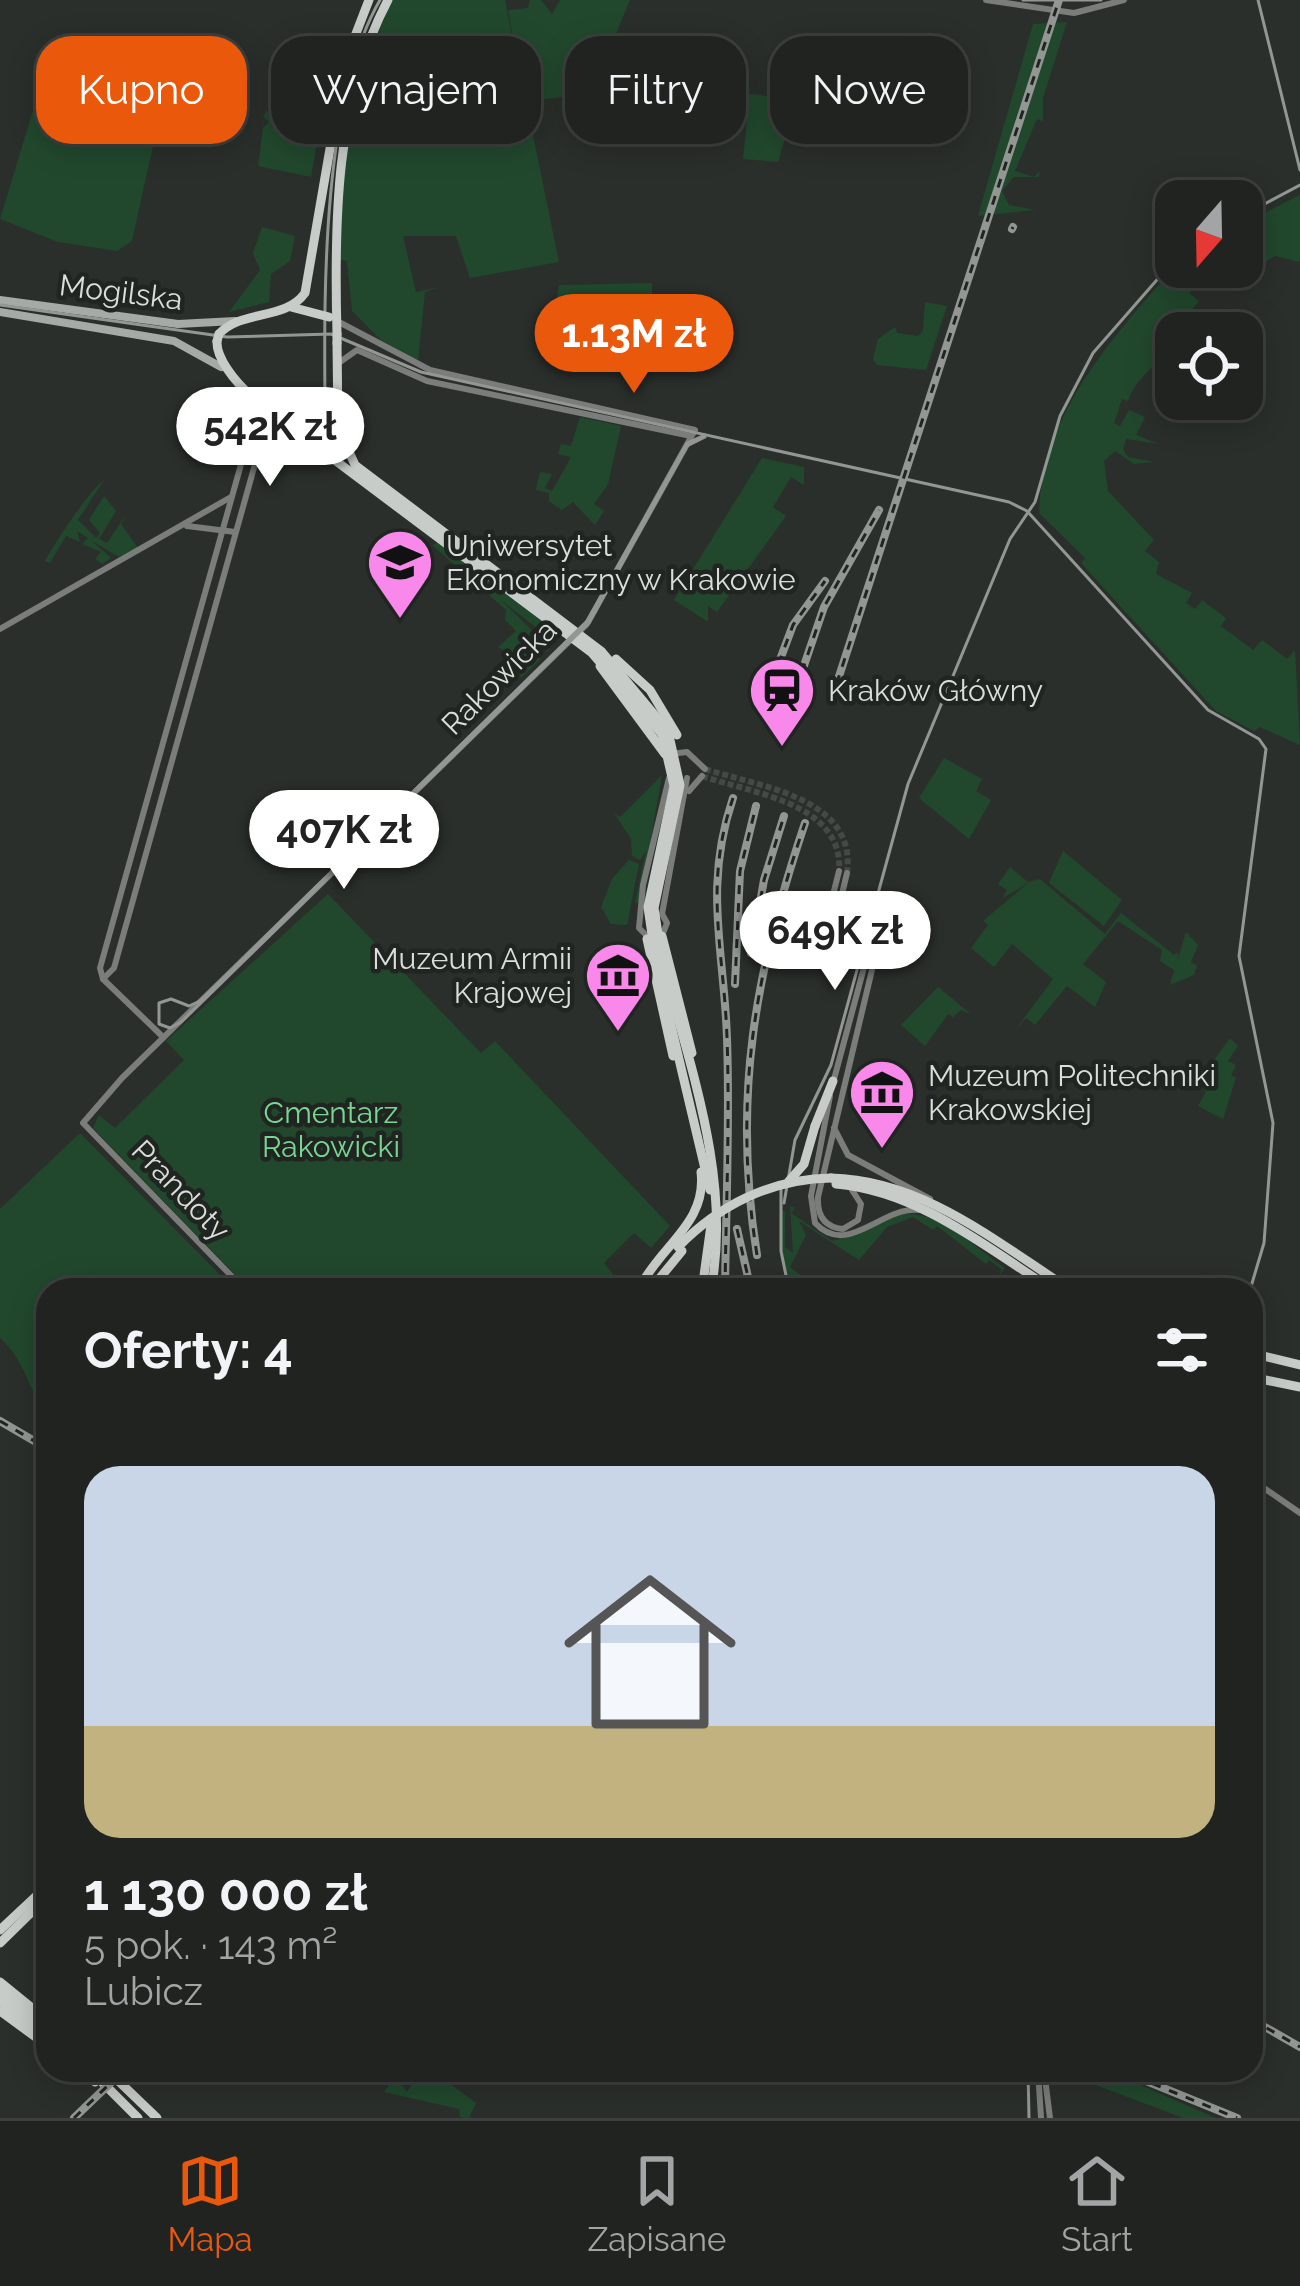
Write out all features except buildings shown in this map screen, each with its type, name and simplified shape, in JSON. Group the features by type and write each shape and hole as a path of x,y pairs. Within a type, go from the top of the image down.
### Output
{"main road":[{"path":"291,307 304,294 345,62 369,0"},
{"path":"388,0 362,61 334,234 340,436 361,471 575,635 667,759"},
{"name":"Mogilska","path":"0,300 178,324 236,321"},
{"path":"335,329 307,307 236,321 218,338 221,367 275,423 601,651 669,734 680,785 654,908 659,961 714,1205"},
{"name":"Mogilska","path":"0,312 174,341 221,367"},
{"path":"275,423 317,429 338,405"},
{"path":"585,648 669,734"},
{"path":"662,936 687,1023 714,1205 708,1278"},
{"path":"647,939 665,1037 685,1083"},
{"path":"659,961 697,1094"},
{"path":"785,1184 804,1164 833,1082"},
{"path":"654,1278 704,1196 692,1113"},
{"path":"681,1241 750,1201 833,1182"},
{"path":"681,1241 736,1202 785,1184 878,1183 934,1209 1051,1278"},
{"path":"934,1209 1035,1278"},
{"path":"1263,1356 1300,1365"},
{"path":"1263,1379 1300,1387"},
{"path":"0,1930 36,1896"},
{"path":"0,1943 36,1908"},
{"path":"0,1982 36,2020"},
{"path":"0,1996 9,2009 36,2026"},
{"path":"96,2082 119,2099"},
{"path":"102,2082 138,2118"},
{"path":"119,2082 157,2118"}],"street":[{"path":"986,0 1081,13 1124,0"},
{"path":"335,329 430,370 693,433"},
{"path":"338,364 357,350 427,381 693,433"},
{"path":"163,1037 103,979 101,964 254,418 252,397"},
{"path":"103,979 112,974 237,528 275,423"},
{"name":"Rakowicka","path":"83,1123 163,1037 575,635 693,433"},
{"path":"0,629 187,526 226,503 232,494"},
{"path":"187,526 222,534 237,528"},
{"path":"193,639 204,642"},
{"path":"669,734 703,772"},
{"path":"685,751 667,759 669,774 643,885 644,914 639,928 647,939 662,936 668,927 662,914 687,800 691,785 703,772"},
{"path":"687,800 694,763"},
{"path":"669,774 689,777 703,772"},
{"path":"154,778 165,782"},
{"path":"134,848 143,859"},
{"path":"833,1182 856,1193 862,1208 856,1223 843,1229 826,1223 818,1208 844,1074 876,953 844,943 833,932 843,872 822,939 866,960 833,1082 811,1196 815,1223 841,1237 903,1209 934,1209"},
{"path":"644,914 662,914"},
{"name":"Prandoty","path":"83,1123 233,1278"},
{"path":"833,1124 837,1143 848,1155 906,1182 934,1209"},
{"path":"1263,1487 1300,1513"},
{"path":"1042,2082 1046,2118"}],"green space":[{"path":"392,0 505,0 512,36 378,36"},
{"path":"530,0 541,0 552,14 560,0 630,0 615,36 565,36 565,97 541,99 541,36 513,36 508,10 528,8"},
{"path":"1067,22 1043,98 1043,121 1037,119 1015,171 1034,177 1014,177 1002,191 1009,205 1035,210 978,216 1033,24"},
{"path":"746,93 770,96 770,144 783,144 778,162 743,159"},
{"path":"36,101 36,144 153,144 132,241 117,251 58,242 0,219"},
{"path":"267,110 271,118 271,144 317,144 311,177 258,166 263,128 269,122 263,117"},
{"path":"349,144 535,144 559,262 470,278 456,236 403,236 416,292 439,287 425,292 418,361 381,340 352,311 347,261 340,260"},
{"path":"1300,195 1300,262 1275,256 1263,263 1263,214"},
{"path":"262,227 295,236 290,261 271,274 269,302 229,312 260,270 253,253"},
{"path":"652,283 652,295 626,297 626,330 643,334 669,330 669,343 552,329 559,285"},
{"path":"1156,288 1193,288 1189,293 1199,301 1191,312 1155,312 1155,364 1128,401 1122,399 1114,423 1120,426 1129,410 1145,417 1136,435 1159,444 1126,439 1123,449 1128,457 1154,462 1134,464 1115,451 1104,461 1108,491 1154,540 1145,551 1159,562 1156,574 1192,593 1186,603 1195,609 1202,600 1226,618 1221,626 1253,650 1262,640 1287,659 1295,650 1300,745 1260,727 1254,731 1216,711 1081,563 1085,558 1039,513 1043,476 1068,408"},
{"path":"925,302 947,306 926,370 877,365 873,359 878,339 895,327 897,333 918,336 923,331"},
{"path":"580,417 621,426 608,484 594,504 604,511 595,525 573,502 562,510 549,501 549,493 536,490 540,472 552,474 545,488 552,491 571,457 558,454 561,444 571,446"},
{"path":"762,458 804,467 804,485 791,477 773,507 786,516 717,612 708,606 708,622 674,600"},
{"path":"104,480 78,520 96,538 100,533 89,520 104,496 116,511 99,539 107,543 127,513 121,524 138,548 119,557 92,541 111,558 102,564 95,559 101,552 82,544 88,538 77,531 80,542 66,536 50,563 45,561 81,506"},
{"path":"438,543 542,621 547,636 501,600 550,648 547,652 541,644 533,652 528,649 541,659 521,678 517,659 498,647 516,631 505,620 506,610 432,545"},
{"path":"944,758 982,779 976,791 991,800 969,839 919,798"},
{"path":"662,775 640,902 635,903 646,851 640,860 632,856 631,839 614,813 620,817"},
{"path":"1063,851 1122,900 1104,926 1049,883"},
{"path":"629,860 639,864 627,925 611,924 601,907 612,879"},
{"path":"1010,867 1028,882 1040,879 1105,934 1121,913 1174,955 1178,952 1178,959 1186,932 1198,945 1191,962 1197,966 1194,975 1170,985 1174,970 1160,961 1162,950 1118,921 1083,964 1106,982 1095,1007 1067,986 1035,1025 1026,1018 1014,1032 1053,979 1012,944 994,967 971,948 988,925 983,921 1028,883 1003,898 1007,890 998,884"},
{"name":"Cmentarz Rakowicki","path":"328,894 481,1053 495,1041 670,1226 651,1248 634,1233 604,1263 616,1278 238,1278 93,1128 99,1115 115,1128 184,1060 166,1041"},
{"path":"938,987 971,1014 961,1010 953,1017 948,1014 925,1046 901,1025"},
{"path":"1230,1038 1238,1046 1228,1061 1236,1065 1231,1075 1236,1078 1223,1119 1198,1106 1206,1092 1190,1077 1200,1066 1206,1071"},
{"path":"80,1133 223,1278 36,1278 36,1398 16,1357 0,1338 0,1209"},
{"path":"790,1206 795,1208 791,1213 832,1241 894,1216 923,1216 953,1230 1005,1268 999,1276 1001,1269 989,1260 986,1264 937,1226 933,1230 913,1217 887,1227 859,1260 799,1221 806,1235 790,1267 804,1278 785,1278 780,1211 785,1211 785,1247 793,1253"},
{"path":"391,2082 399,2082 407,2092 413,2082 447,2082 476,2103 469,2118 460,2117 459,2109 384,2092"},
{"path":"1088,2082 1134,2082 1216,2118 1183,2118"}],"tunnel":[{"path":"705,769 777,790 821,811 837,827 846,847 847,873"},
{"path":"702,776 791,804 811,816 837,848 839,871"}],"tram line":[{"path":"325,405 327,253 337,142 361,41 380,0"},
{"path":"1023,0 1101,0"},
{"path":"1258,0 1300,170"},
{"path":"1263,205 1300,185"},
{"path":"784,1203 795,1140 831,1065 908,784 1010,539 1035,502 1060,416 1093,353 1155,282"},
{"path":"0,305 227,337 331,334 421,372 1009,502 1027,511 1208,710 1259,739 1266,749 1239,956 1273,1123 1264,1243 1254,1278"},
{"path":"705,435 687,443 587,621 200,1001 189,1006 171,999 159,1003 159,1024 170,1028 181,1022 589,623 687,446 705,437"},
{"path":"781,1189 781,1251 787,1278"},
{"path":"1028,2082 1029,2118"}],"railway":[{"path":"831,701 1059,0"},
{"path":"796,689 824,607 879,510"},
{"path":"772,681 793,625 825,581"},
{"path":"725,1278 728,1070 717,890 733,798"},
{"path":"735,984 740,871 756,806"},
{"path":"751,953 764,880 784,816"},
{"path":"757,1255 747,1142 753,1036 773,931 805,823"},
{"path":"737,1229 748,1278"},
{"path":"0,1421 36,1442"},
{"path":"1263,2026 1300,2047"},
{"path":"74,2118 112,2082"},
{"path":"1148,2082 1237,2118"}],"place":[{"name":"Uniwersytet Ekonomiczny w Krakowie","path":"400,621"},
{"name":"Kraków Główny","path":"782,749"},
{"name":"Muzeum Armii Krajowej","path":"618,1034"},
{"name":"Muzeum Politechniki Krakowskiej","path":"882,1151"}]}
